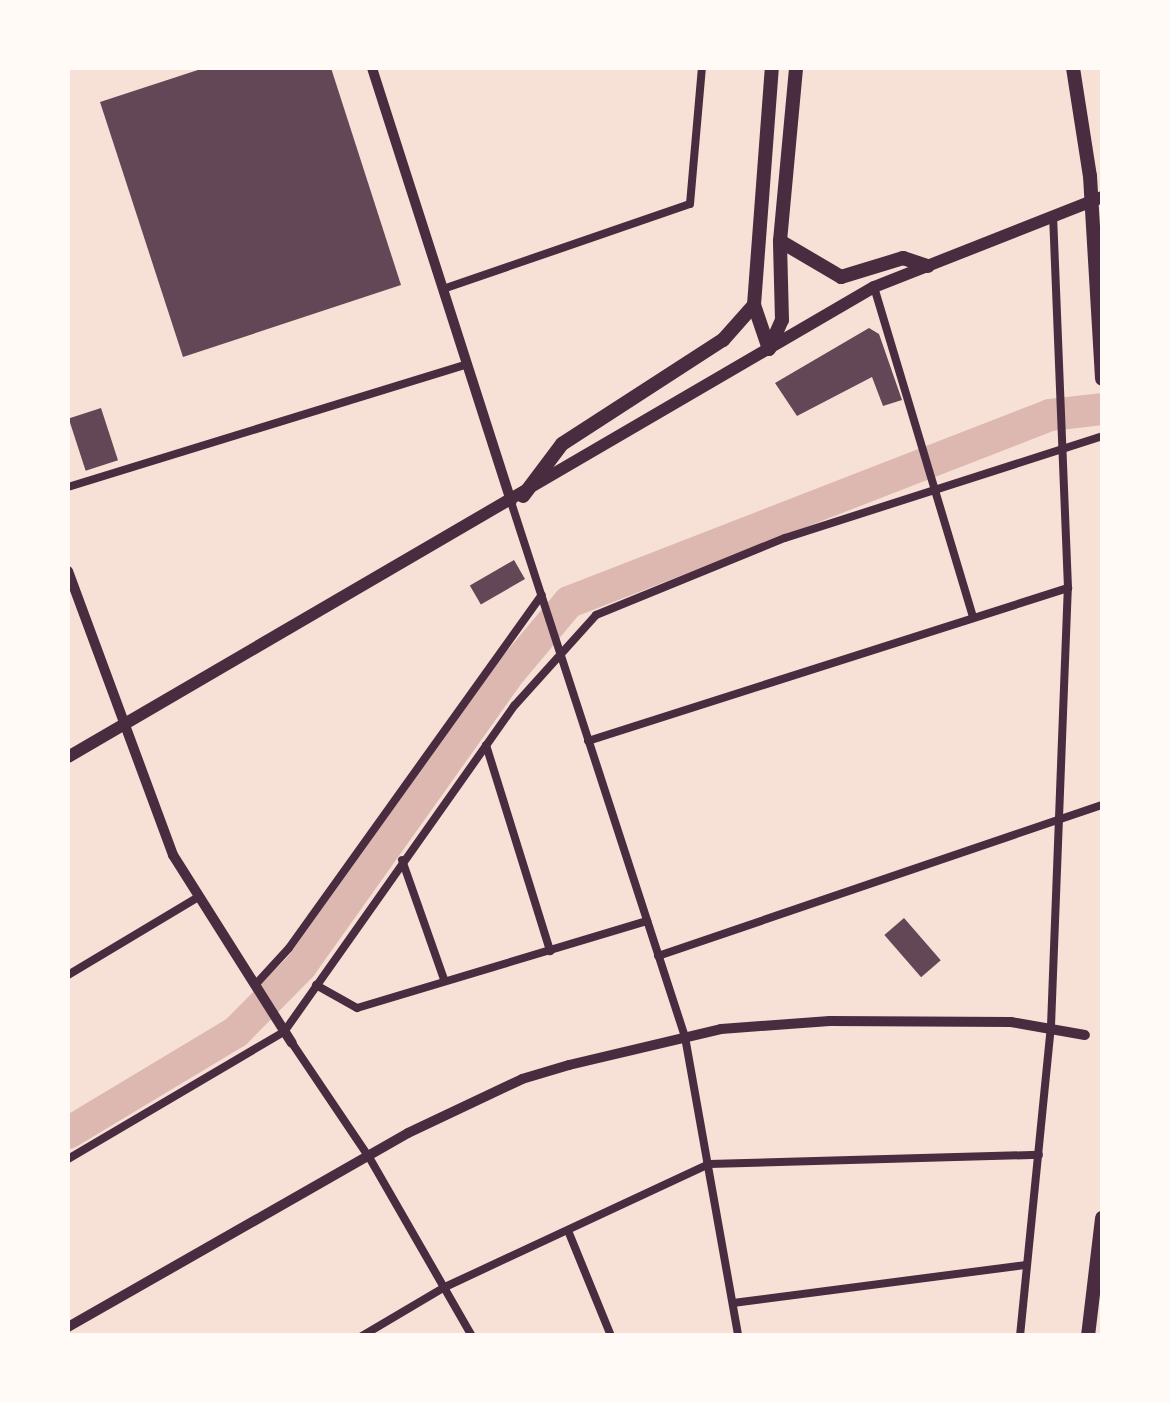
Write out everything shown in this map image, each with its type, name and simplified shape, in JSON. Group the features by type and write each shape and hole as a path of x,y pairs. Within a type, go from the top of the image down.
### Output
{"highway":[{"path":"769,349 754,305 772,68"},
{"path":"769,349 782,320 780,241 796,68"},
{"path":"1073,68 1090,176 1102,378"},
{"path":"780,241 842,277 904,258 928,266"},
{"path":"517,499 562,444 724,340 754,305"},
{"path":"1088,1336 1102,1218"}],"main road":[{"path":"68,758 874,287 1053,212 1102,197"}],"street":[{"path":"372,68 467,364 517,499 543,597 685,1037 738,1336"},
{"path":"443,289 690,204 702,68"},
{"path":"1020,1336 1051,1026 1068,588 1053,212"},
{"path":"874,287 973,618"},
{"path":"68,488 467,364"},
{"path":"68,1159 282,1028 486,744 560,650 596,615 638,593 932,485 1102,436"},
{"path":"68,571 124,724 196,898 369,1157 472,1336"},
{"path":"588,741 1068,588"},
{"path":"255,989 289,948 543,597"},
{"path":"486,744 550,951"},
{"path":"658,956 1101,805"},
{"path":"402,860 444,980"},
{"path":"68,975 196,898"},
{"path":"316,984 358,1008 647,921"},
{"path":"68,1327 369,1157 522,1079 685,1037 830,1021 1051,1026 1085,1034"},
{"path":"362,1336 445,1287 569,1233 709,1164 1039,1156"},
{"path":"569,1233 611,1336"},
{"path":"733,1303 1027,1265"}],"building":[{"path":"204,68 331,68 401,285 183,357 100,102"},
{"path":"869,328 879,334 902,400 883,406 872,377 797,416 775,383"},
{"path":"101,408 118,460 86,471 69,419"},
{"path":"514,560 525,579 481,605 470,586"},
{"path":"904,918 941,960 921,977 884,935"}],"waterway":[{"path":"68,1133 236,1032 301,966 511,671 569,602 1050,415 1102,409"}]}
